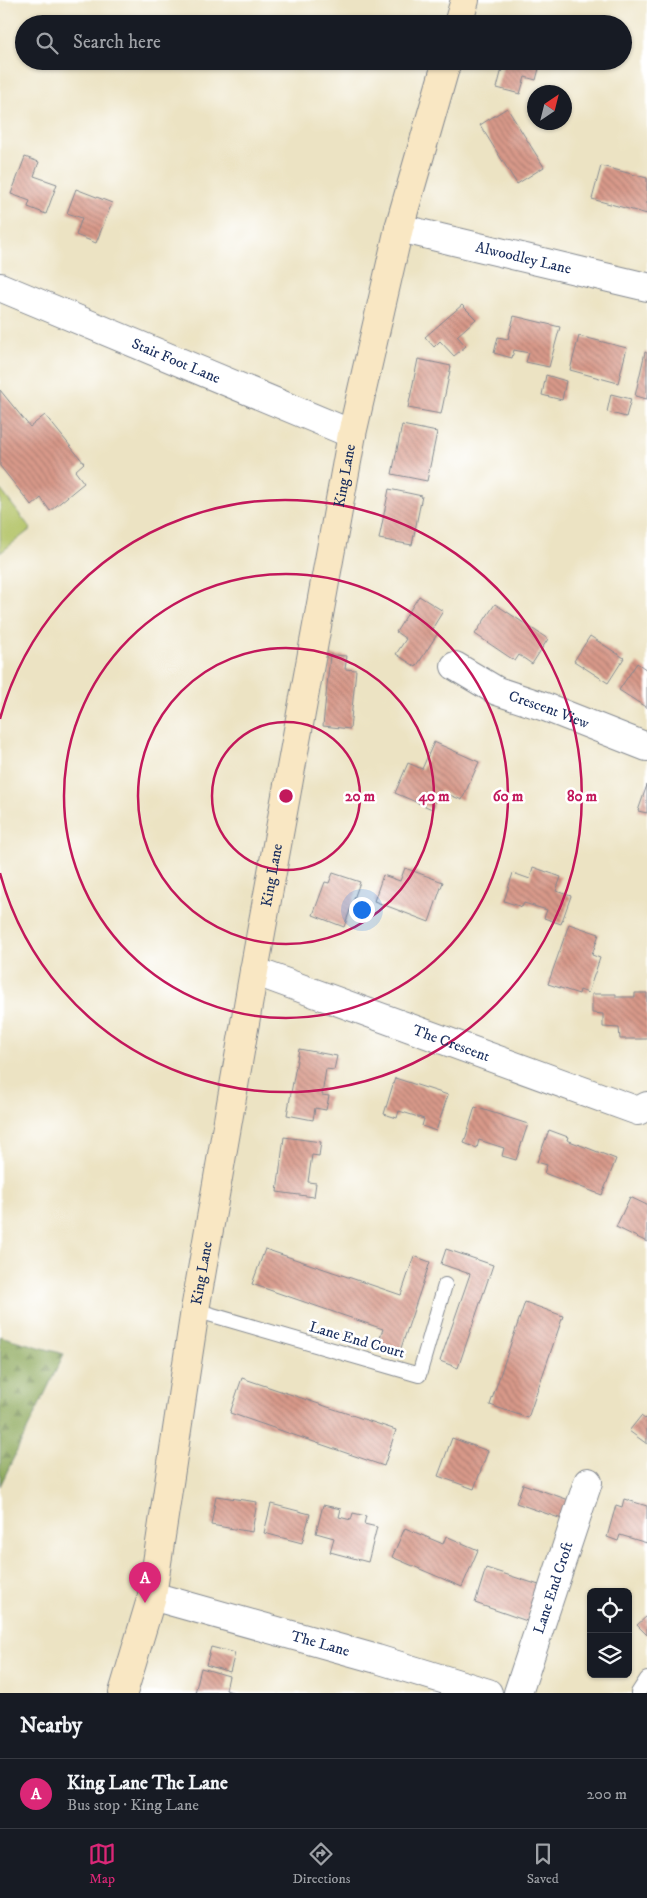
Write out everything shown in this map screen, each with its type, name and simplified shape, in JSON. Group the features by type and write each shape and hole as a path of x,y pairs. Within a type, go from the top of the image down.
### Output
{"street":[{"path":"461,15 465,0"},
{"name":"King Lane","path":"123,1693 152,1596 195,1310 254,971 352,434 399,228 443,70"},
{"name":"Alwoodley Lane","path":"399,228 647,287"},
{"name":"Stair Foot Lane","path":"0,287 352,434"},
{"name":"Crescent View","path":"455,666 497,691 548,708 647,747"},
{"name":"The Crescent","path":"254,971 644,1112"},
{"name":"Lane End Croft","path":"518,1693 588,1482"},
{"name":"The Lane","path":"152,1596 377,1659 488,1693"}],"lane":[{"name":"Lane End Court","path":"195,1310 419,1375 445,1285"},
{"path":"638,1693 647,1680"}],"green space":[{"path":"0,489 31,529 0,553"},
{"path":"0,1336 64,1354 0,1486"}],"building":[{"path":"502,70 539,70 536,80 525,77 520,94 497,88"},
{"path":"507,108 544,167 517,184 480,125"},
{"path":"25,157 39,162 34,176 57,184 46,214 28,207 30,201 11,194"},
{"path":"601,166 647,178 647,214 592,199"},
{"path":"76,189 112,203 96,243 76,235 82,218 67,213"},
{"path":"462,305 476,319 457,336 466,346 454,356 440,341 434,347 425,337"},
{"path":"514,316 560,327 549,367 526,362 529,353 514,350 512,358 494,353 498,337 508,339"},
{"path":"579,336 627,348 618,383 570,370"},
{"path":"645,352 647,353 647,399 635,396"},
{"path":"418,359 451,366 441,414 408,408"},
{"path":"546,375 566,381 562,400 542,395"},
{"path":"0,390 30,427 45,415 84,463 75,471 84,483 50,511 41,498 32,506 0,466"},
{"path":"611,394 631,399 626,417 607,412"},
{"path":"402,425 437,432 427,481 392,474"},
{"path":"389,489 422,496 412,545 379,539"},
{"path":"419,596 443,611 432,629 438,633 416,667 396,654 406,639 396,632"},
{"path":"495,604 548,639 532,664 519,655 515,661 475,634"},
{"path":"590,636 624,658 608,683 574,661"},
{"path":"330,655 347,656 345,669 356,670 350,729 323,726"},
{"path":"637,663 647,670 647,708 619,690"},
{"path":"434,742 479,762 462,800 440,791 432,809 395,793 408,763 422,769"},
{"path":"647,785 647,813 638,811"},
{"path":"533,867 561,877 556,891 571,896 561,924 544,918 547,910 524,903 522,907 504,901 513,873 530,879"},
{"path":"405,868 443,882 429,922 374,901 383,875 400,881"},
{"path":"333,873 360,882 344,927 313,915 325,882 329,883"},
{"path":"569,924 599,934 592,955 600,958 588,993 580,990 579,994 548,984"},
{"path":"635,993 647,993 647,1039 620,1039 619,1028 603,1027 603,1014 592,1013 592,994 616,994 616,997 635,997"},
{"path":"299,1049 337,1056 334,1070 326,1069 322,1095 329,1096 326,1110 315,1108 313,1120 287,1115"},
{"path":"395,1078 448,1095 436,1131 422,1126 424,1119 412,1115 399,1111 397,1118 384,1114"},
{"path":"475,1107 528,1124 516,1160 502,1156 504,1148 479,1140 477,1148 464,1143"},
{"path":"549,1130 568,1137 567,1140 616,1159 602,1195 544,1173 547,1165 537,1162"},
{"path":"284,1137 321,1142 319,1156 312,1155 308,1182 316,1183 314,1197 277,1192"},
{"path":"630,1197 647,1205 647,1242 616,1227"},
{"path":"265,1249 401,1295 414,1256 430,1262 399,1354 377,1346 383,1329 252,1284"},
{"path":"446,1249 493,1265 458,1368 440,1361 470,1274 441,1264"},
{"path":"525,1302 563,1316 528,1418 490,1405"},
{"path":"242,1378 396,1430 384,1466 230,1413"},
{"path":"641,1416 645,1419 647,1417 647,1444 629,1431"},
{"path":"452,1438 488,1451 474,1489 438,1476"},
{"path":"523,1484 569,1500 562,1519 516,1503"},
{"path":"216,1496 257,1502 252,1532 211,1525"},
{"path":"624,1499 647,1506 647,1543 620,1535 618,1541 607,1537 616,1505 622,1507"},
{"path":"271,1504 310,1514 302,1543 264,1533"},
{"path":"323,1505 341,1509 339,1517 351,1520 353,1513 366,1516 364,1524 377,1527 368,1562 330,1552 334,1538 316,1533"},
{"path":"405,1528 443,1544 446,1536 478,1550 462,1587 392,1557"},
{"path":"486,1568 539,1585 527,1621 475,1603"},
{"path":"647,1616 647,1635 637,1625"},
{"path":"211,1647 235,1653 230,1672 206,1665"},
{"path":"201,1668 229,1676 226,1690 235,1693 195,1693"}],"place":[{"name":"King Lane The Lane","path":"145,1603"}]}
